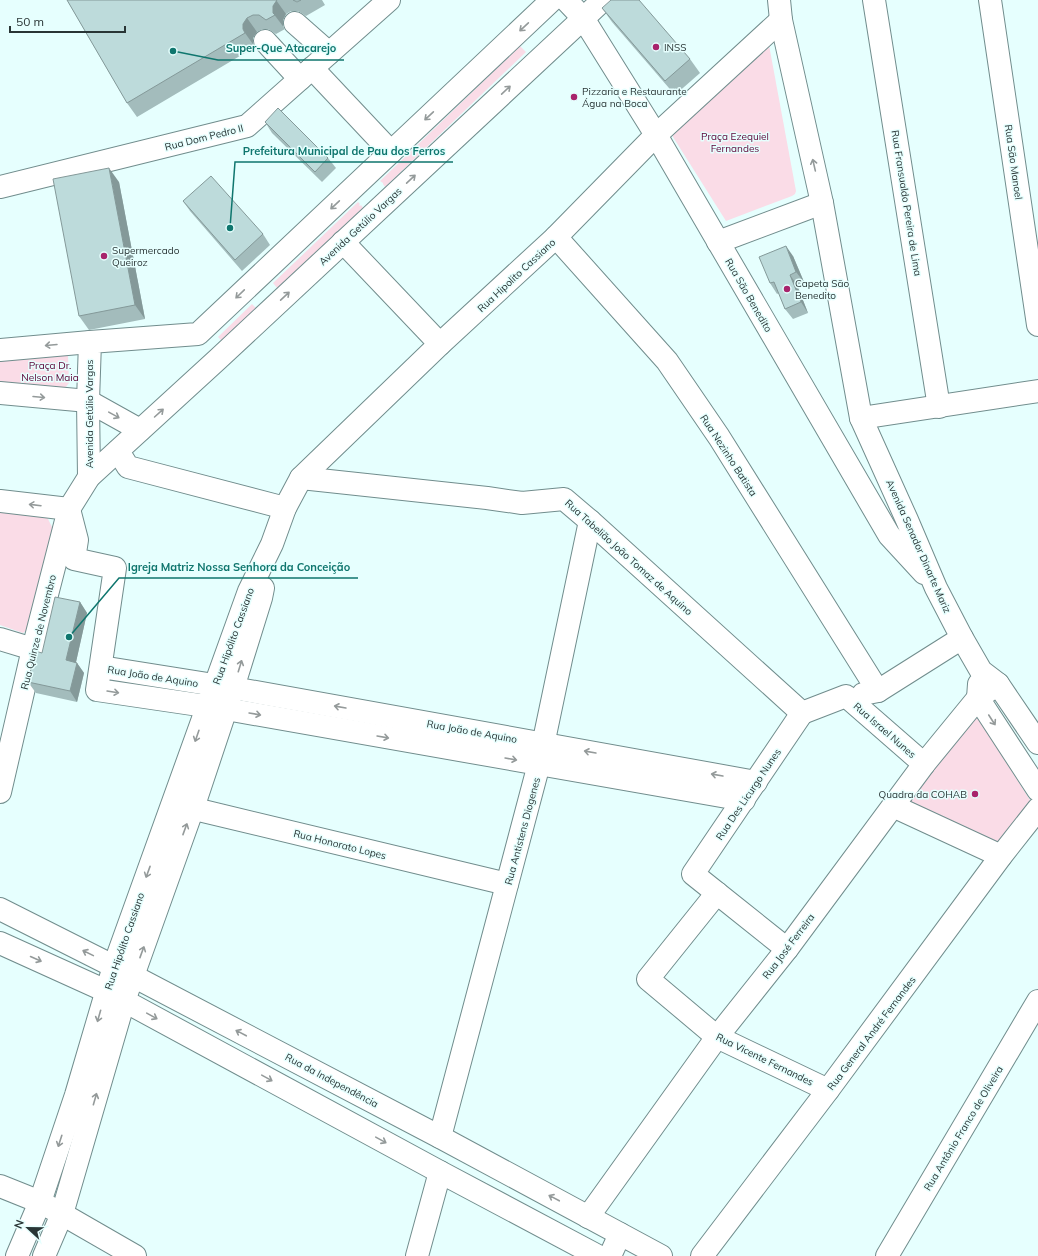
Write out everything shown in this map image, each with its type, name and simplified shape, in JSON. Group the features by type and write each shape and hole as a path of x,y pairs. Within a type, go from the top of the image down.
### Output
{"main road":[{"name":"Rua Dom Pedro II","path":"0,187 246,126 389,0"},
{"path":"0,350 198,334 552,0"},
{"name":"Rua São Benedito","path":"566,0 583,18 656,135 889,535 936,588"},
{"name":"Avenida Getúlio Vargas","path":"89,477 603,0"},
{"name":"Rua Fransualdo Pereira de Lima","path":"874,0 939,407"},
{"name":"Rua São Manoel","path":"990,0 1038,325"},
{"path":"780,10 822,203 861,418 1038,391"},
{"name":"Rua Hipolito Cassiano","path":"272,544 285,508 301,478 440,344 556,237 780,10"},
{"path":"296,23 329,53"},
{"path":"265,41 306,73 392,152"},
{"path":"718,242 822,203"},
{"name":"Rua Nezinho Batista","path":"556,237 667,361 719,437 878,691"},
{"path":"343,242 440,344"},
{"name":"Avenida Getúlio Vargas","path":"89,477 88,401 90,342"},
{"path":"0,393 88,401 140,430"},
{"name":"Avenida Senador Dinarte Mariz","path":"861,418 936,588 962,638 981,671 998,684 1038,743"},
{"path":"118,451 128,467 285,508"},
{"name":"Rua Quinze de Novembro","path":"0,792 33,649 69,509 89,477"},
{"name":"Rua Tabelião João Tomaz de Aquino","path":"301,478 522,503 564,499 802,713"},
{"path":"0,501 69,509 77,540 74,559 115,568 101,667"},
{"name":"Rua Antistens Diogenes","path":"440,1137 542,754 590,521"},
{"name":"Rua Hipólito Cassiano","path":"18,1256 40,1202 76,1095 115,996 133,976 183,806 216,708 261,598 272,544"},
{"path":"846,696 878,691 962,638"},
{"path":"0,639 33,649"},
{"name":"Rua João de Aquino","path":"744,800 542,754 224,687 101,667 97,690 542,754 756,782"},
{"path":"981,671 978,698 1038,790"},
{"name":"Rua José Ferreira","path":"588,1217 717,1037 787,949 924,764 978,698 998,684"},
{"name":"Rua Israel Nunes","path":"802,713 846,696 924,764"},
{"name":"Rua Des Licurgo Nunes","path":"717,893 693,874 802,713"},
{"name":"Rua Hipólito Cassiano","path":"44,1256 62,1214 115,996 114,966 183,806"},
{"name":"Rua Honorato Lopes","path":"183,806 507,884"},
{"path":"893,806 1001,856"},
{"name":"Rua General André Fernandes","path":"702,1256 828,1090 1001,856 1038,809"},
{"path":"717,893 787,949"},
{"name":"Rua Vicente Fernandes","path":"717,893 648,979 717,1037 828,1090"},
{"name":"Rua da Independência","path":"0,909 114,966 440,1137 662,1256"},
{"path":"0,943 115,996 598,1256"},
{"name":"Rua Antônio Franco de Oliveira","path":"887,1256 1038,1001"},
{"path":"417,1256 440,1172"},
{"path":"0,1186 40,1202 135,1256"},
{"path":"610,1256 620,1234"}],"green space":[{"name":"Praça Ezequiel Fernandes","path":"769,45 796,191 792,196 726,221 673,137 672,132"},
{"path":"520,46 526,52 385,187 380,181"},
{"path":"358,202 363,208 278,289 273,283"},
{"path":"252,304 257,309 222,341 218,337"},
{"name":"Praça Dr. Nelson Maia","path":"65,351 68,356 69,383 65,388 0,385 0,356"},
{"path":"0,512 46,515 53,529 30,628 23,633 0,625"},
{"path":"976,718 980,721 1030,800 1029,806 999,844 910,802 972,719"}],"building":[{"path":"67,0 277,0 273,6 273,13 275,15 266,20 259,15 253,15 247,18 243,24 245,33 127,103"},
{"name":"INSS","path":"611,0 639,0 690,59 665,81 602,8"},
{"path":"278,108 328,158 315,172 265,122"},
{"name":"Supermercado Queiroz","path":"109,168 135,305 79,316 53,179"},
{"path":"211,176 263,234 235,260 183,201"},
{"name":"Capeta São Benedito","path":"786,246 796,272 790,275 801,302 785,309 774,282 770,283 759,257"},
{"path":"55,597 80,602 66,660 77,663 70,691 28,682 35,651 42,653"}],"place":[{"name":"INSS","path":"656,47"},
{"name":"Super-Que Atacarejo","path":"173,51"},
{"name":"Pizzaria e Restaurante Água na Boca","path":"574,97"},
{"name":"Prefeitura Municipal de Pau dos Ferros","path":"230,228"},
{"name":"Supermercado Queiroz","path":"104,256"},
{"name":"Capeta São Benedito","path":"787,289"},
{"name":"Igreja Matriz Nossa Senhora da Conceição","path":"69,637"},
{"name":"Quadra da COHAB","path":"975,794"}]}
